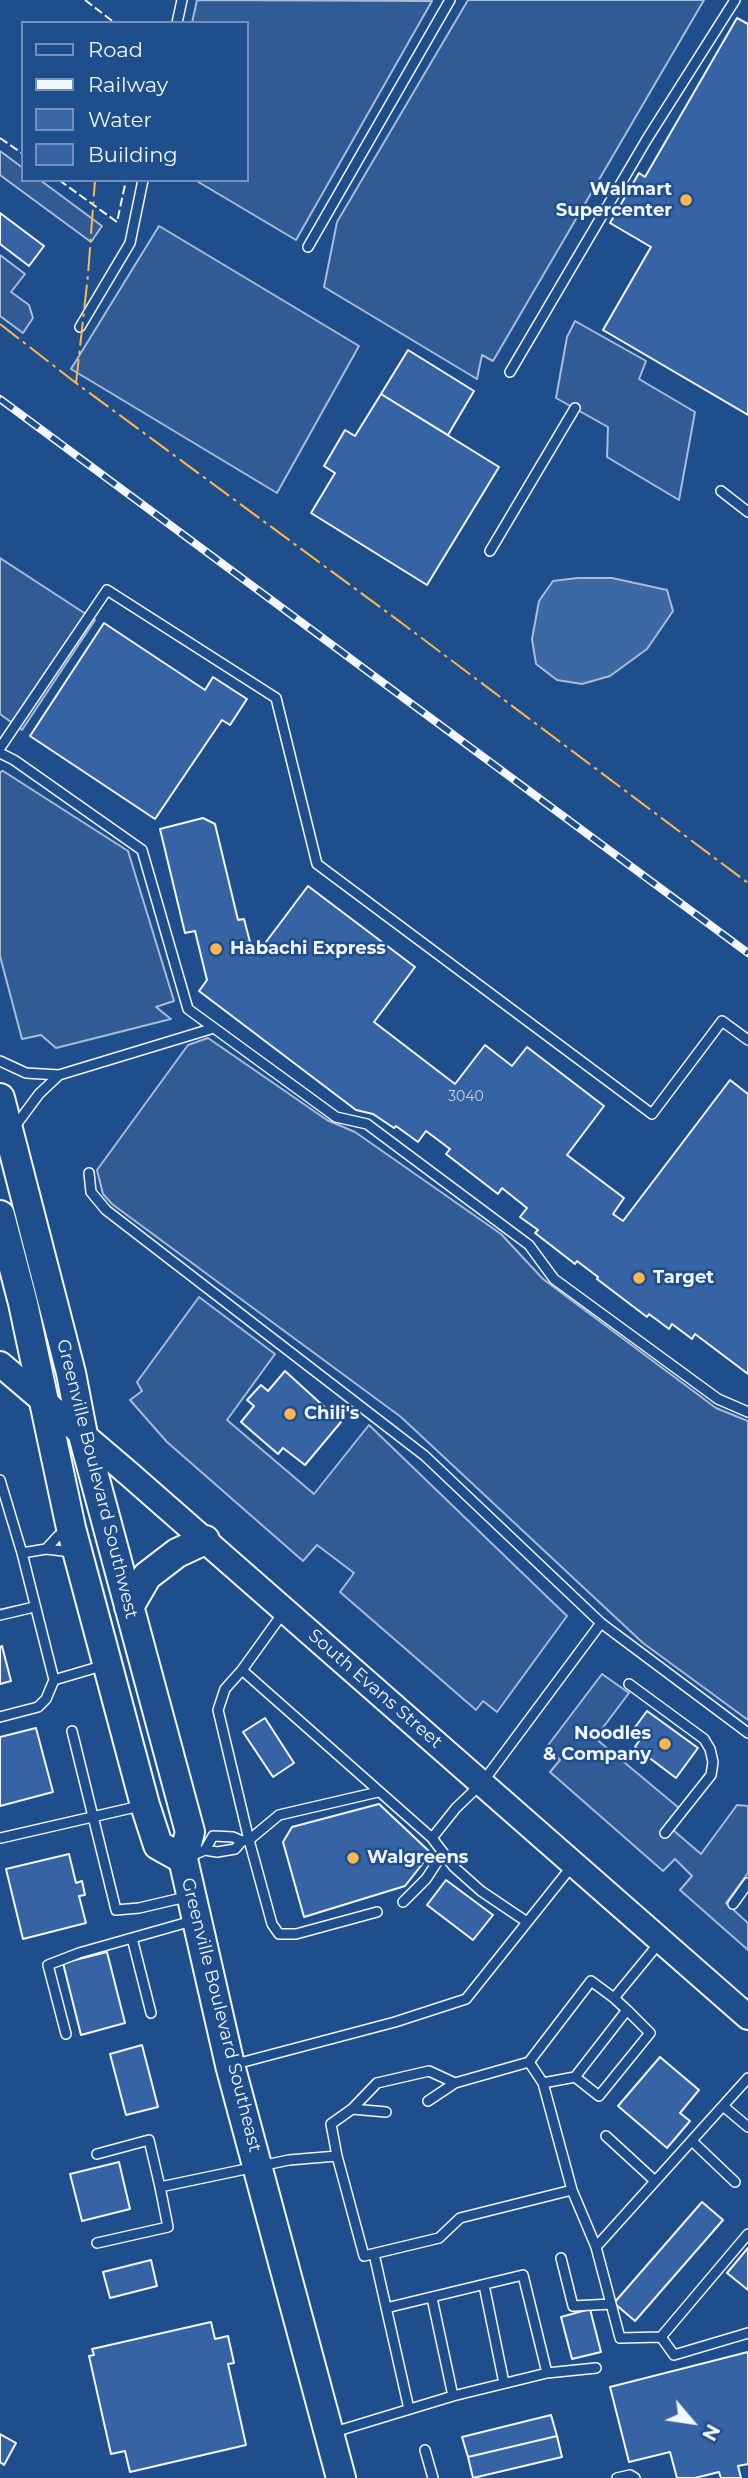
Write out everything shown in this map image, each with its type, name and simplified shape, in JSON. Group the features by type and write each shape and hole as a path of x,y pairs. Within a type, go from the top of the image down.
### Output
{"highway":[{"name":"Greenville Boulevard Southwest","path":"0,1098 71,1373 83,1435 194,1855"},
{"name":"Greenville Boulevard Southwest","path":"0,1216 23,1303 45,1404"},
{"name":"Greenville Boulevard Southeast","path":"45,1404 74,1540 158,1845 194,1855 194,1908 230,2065 341,2478"},
{"path":"129,1607 147,1576 177,1553 205,1540"}],"main road":[{"name":"South Evans Street","path":"0,1364 205,1540 748,2017"}],"lane":[{"path":"177,21 182,0"},
{"path":"308,247 450,0"},
{"path":"510,372 647,139 735,0"},
{"path":"80,327 130,243 143,182"},
{"path":"490,551 575,408"},
{"path":"721,491 748,512"},
{"path":"748,1040 722,1021 652,1114 317,864 275,698 107,590 0,750 142,850 188,1009 336,1117 367,1124 529,1245 554,1279 718,1399 748,1412"},
{"path":"0,1061 26,1073 59,1075 214,1028"},
{"path":"9,1135 39,1094 59,1075"},
{"path":"89,1173 91,1192 106,1210 425,1456 601,1623 748,1733"},
{"path":"0,1480 22,1553 54,1680 47,1699 38,1707 0,1717"},
{"path":"46,1549 58,1536 74,1540"},
{"path":"22,1553 74,1540"},
{"path":"0,1615 34,1607"},
{"path":"285,1610 225,1689 218,1710 241,1798 246,1840 272,1924 279,1934 296,1934 377,1912"},
{"path":"432,1838 456,1808 482,1783 601,1623"},
{"path":"54,1680 107,1664"},
{"path":"242,1670 432,1838 454,1867 481,1891 527,1922"},
{"path":"629,1684 704,1739 710,1749 713,1762 711,1775 666,1833"},
{"path":"72,1731 116,1910 194,1908"},
{"path":"194,1855 235,1849 279,1815 378,1791"},
{"path":"1,1838 145,1805"},
{"path":"194,1855 213,1836 246,1840"},
{"path":"403,1902 426,1879 443,1853"},
{"path":"230,2065 395,2022 466,1998 574,1864"},
{"path":"733,1904 748,1883"},
{"path":"66,2034 48,1965 132,1938 194,1908"},
{"path":"132,1938 151,2013"},
{"path":"614,1998 661,1940"},
{"path":"428,2101 456,2084 529,2062 590,1981 614,1998 650,2033 599,2096 575,2077"},
{"path":"543,2083 575,2077 627,2010"},
{"path":"529,2062 543,2083 572,2190 596,2247 620,2338 661,2337 748,2234"},
{"path":"456,2084 429,2071 377,2083 352,2109 331,2124 363,2256 439,2238 460,2218 572,2190"},
{"path":"596,2247 748,2078"},
{"path":"723,2106 748,2127"},
{"path":"352,2109 386,2112"},
{"path":"606,2136 655,2181"},
{"path":"97,2154 149,2140 168,2227 97,2244"},
{"path":"692,2141 735,2182"},
{"path":"160,2187 289,2160 337,2156"},
{"path":"374,2253 409,2409"},
{"path":"561,2258 573,2306 611,2304"},
{"path":"386,2308 523,2275 547,2373"},
{"path":"484,2285 505,2384"},
{"path":"432,2298 453,2396"},
{"path":"661,2337 674,2355 748,2333"},
{"path":"329,2433 453,2396 547,2373 596,2368"},
{"path":"425,2450 432,2478"},
{"path":"617,2478 630,2475 635,2478"}],"shaded area":[{"path":"197,0 432,1 296,240 198,182 248,182 248,21 192,21"},
{"path":"468,0 704,0 493,361 482,355 477,379 324,287 337,222"},
{"path":"0,151 21,167 21,182 43,182 102,226 91,242 0,175"},
{"path":"159,226 359,346 277,493 71,369"},
{"path":"0,255 25,274 11,292 29,305 33,318 23,333 0,316"},
{"path":"575,321 646,361 639,379 695,412 679,500 607,457 608,427 556,398 567,337"},
{"path":"0,558 95,620 22,730 0,714"},
{"path":"3,771 128,851 174,1001 156,1007 171,1019 56,1048 41,1035 22,1039 0,956 0,772"},
{"path":"208,1038 327,1120 355,1132 501,1234 543,1279 716,1408 748,1421 748,1720 643,1643 401,1417 112,1204 103,1194 97,1170 188,1045"},
{"path":"199,1297 275,1354 227,1420 314,1494 369,1425 567,1616 497,1712 483,1701 476,1710 340,1592 354,1573 317,1545 303,1561 167,1442 130,1400 142,1391 137,1382"},
{"path":"602,1674 629,1693 595,1738 679,1808 666,1824 701,1854 737,1805 748,1806 748,1873 726,1903 748,1923 748,1950 680,1890 692,1876 675,1859 663,1871 550,1772 560,1760 546,1748"}],"water":[{"path":"612,578 667,590 673,611 647,649 610,676 582,684 557,680 536,664 532,639 539,601 553,581"}],"building":[{"name":"Walmart Supercenter","path":"737,18 748,24 748,415 603,330 651,247 610,223 639,173 645,177"},
{"path":"0,213 44,246 29,266 0,244"},
{"path":"408,350 474,391 448,435 381,394"},
{"path":"381,394 499,467 427,585 311,513 335,473 324,466 345,430 355,436"},
{"path":"104,623 205,690 213,677 247,699 230,725 222,720 155,819 30,736"},
{"path":"203,818 215,824 238,920 244,919 250,942 260,950 308,886 415,967 374,1022 455,1084 485,1045 512,1066 527,1047 604,1106 567,1155 624,1198 613,1214 623,1221 730,1080 748,1094 748,1374 695,1334 692,1339 672,1324 669,1329 649,1314 647,1317 577,1261 575,1264 535,1233 538,1230 520,1217 527,1208 502,1188 498,1194 446,1154 450,1149 426,1131 418,1142 373,1114 356,1110 199,991 207,980 195,931 185,933 160,829"},
{"name":"Chili's","path":"285,1371 341,1422 305,1465 283,1448 278,1454 241,1422 254,1406 247,1400 261,1385 268,1391"},
{"path":"2,1646 11,1681 0,1684 0,1647"},
{"name":"Noodles & Company","path":"647,1711 698,1748 676,1778 635,1747 639,1741 630,1734"},
{"path":"265,1718 294,1763 273,1777 243,1732"},
{"path":"36,1728 53,1792 0,1806 0,1737"},
{"path":"379,1804 431,1853 405,1886 304,1917 283,1842 292,1827"},
{"path":"69,1854 76,1883 82,1881 85,1895 79,1896 86,1923 23,1939 6,1869"},
{"path":"446,1880 493,1915 473,1940 427,1905"},
{"path":"107,1952 125,2023 81,2035 63,1963"},
{"path":"142,2045 158,2107 126,2115 110,2054"},
{"path":"660,2057 699,2090 680,2113 690,2121 667,2148 618,2106"},
{"path":"119,2162 130,2209 82,2221 70,2174"},
{"path":"702,2202 723,2220 635,2321 614,2303"},
{"path":"748,2248 748,2290 727,2273"},
{"path":"151,2260 157,2286 110,2298 103,2272"},
{"path":"590,2309 601,2352 572,2359 561,2317"},
{"path":"211,2322 215,2339 228,2336 234,2363 228,2364 246,2445 130,2472 125,2451 111,2454 89,2356 94,2355 92,2349"},
{"path":"748,2352 748,2464 738,2466 741,2478 721,2478 719,2472 695,2478 677,2478 670,2452 629,2462 610,2387"},
{"path":"551,2415 557,2436 468,2457 462,2437"},
{"path":"0,2434 16,2443 4,2465 0,2462"},
{"path":"557,2436 562,2457 473,2478 468,2457"}],"railway":[{"path":"0,399 748,953"}],"fence":[{"path":"85,0 112,21"},
{"path":"0,138 21,153"},
{"path":"62,182 117,222 126,182"}],"power":[{"path":"76,383 95,182"},
{"path":"0,324 748,883"}],"place":[{"name":"Walmart Supercenter","path":"686,200"},
{"name":"Habachi Express","path":"216,949"},
{"name":"Target","path":"639,1278"},
{"name":"Chili's","path":"290,1414"},
{"name":"Noodles & Company","path":"665,1744"},
{"name":"Walgreens","path":"353,1858"}]}
